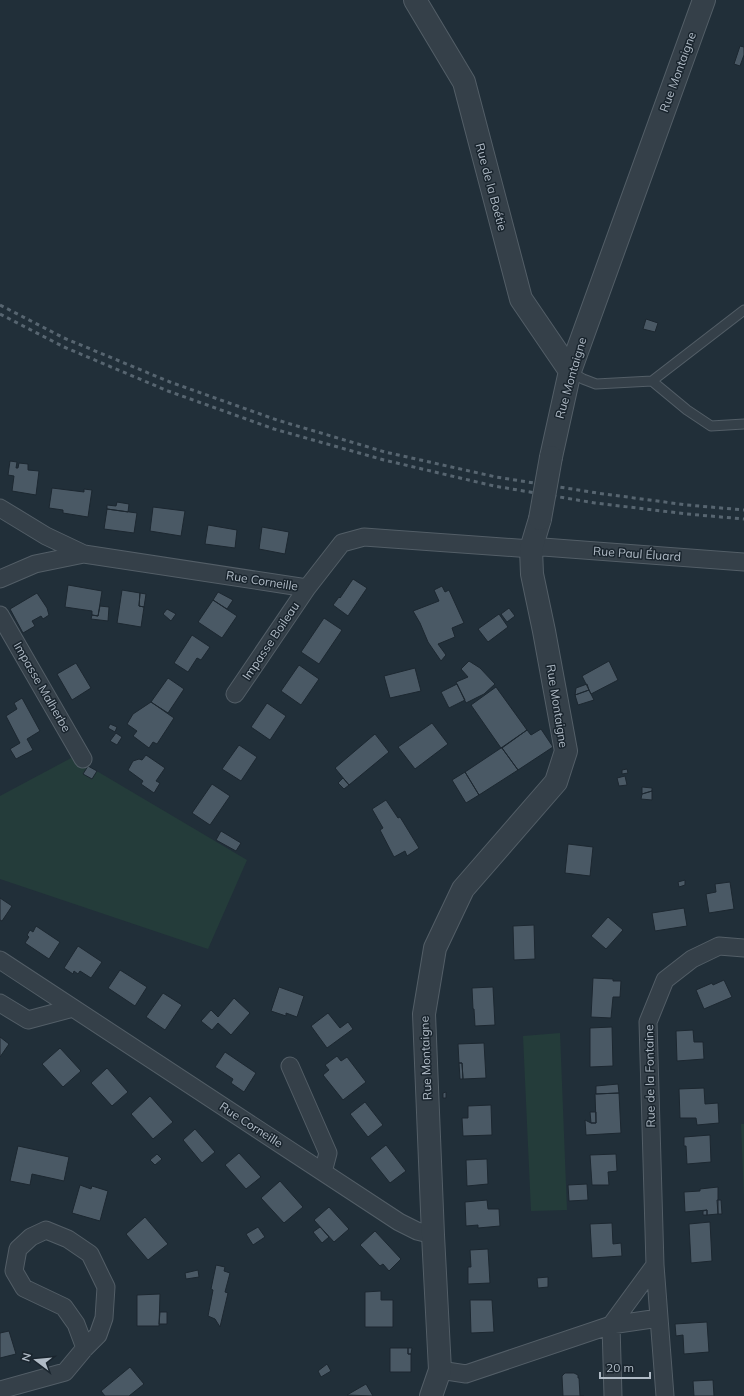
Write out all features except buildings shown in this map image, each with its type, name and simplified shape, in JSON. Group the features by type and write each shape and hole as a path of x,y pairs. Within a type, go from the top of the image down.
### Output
{"street":[{"name":"Rue de la Boétie","path":"415,0 464,82 521,299 570,371"},
{"name":"Rue Montaigne","path":"431,1396 440,1370 424,1014 435,948 463,889 556,782 566,751 532,574 531,548 540,519 551,457 570,371 704,0"},
{"path":"0,508 46,536 84,554"},
{"name":"Rue Corneille","path":"0,579 35,564 84,554 307,588 342,543 364,537 531,548"},
{"name":"Rue Paul Éluard","path":"531,548 543,547 744,562"},
{"name":"Impasse Boileau","path":"235,694 307,588"},
{"name":"Impasse Malherbe","path":"0,615 83,759"},
{"name":"Rue de la Fontaine","path":"665,1396 655,1265 648,1022 665,980 692,959 719,946 744,948"},
{"name":"Rue Corneille","path":"0,960 399,1222 417,1231 433,1235"},
{"path":"0,1003 28,1020 73,1008"},
{"path":"290,1066 328,1153 323,1172"},
{"path":"0,1390 65,1372 98,1335 104,1318 106,1287 90,1254 68,1239 46,1230 30,1237 18,1248 14,1271 24,1288 64,1307 76,1324 85,1348"},
{"path":"613,1396 611,1325 655,1265"},
{"path":"440,1370 466,1374 611,1325 659,1318"}],"lane":[{"path":"570,371 583,379 596,384 652,381 744,310"},
{"path":"652,381 687,410 711,426 744,424"}],"green space":[{"path":"73,757 247,860 208,949 0,879 0,796"},
{"path":"560,1033 567,1210 531,1211 523,1036"},
{"path":"741,1124 744,1124 744,1200"}],"railway":[{"path":"0,305 64,338 170,382 277,420 385,452 496,477 687,505 744,510"},
{"path":"0,314 64,347 168,391 274,429 384,460 494,486 595,503 744,519"}]}
